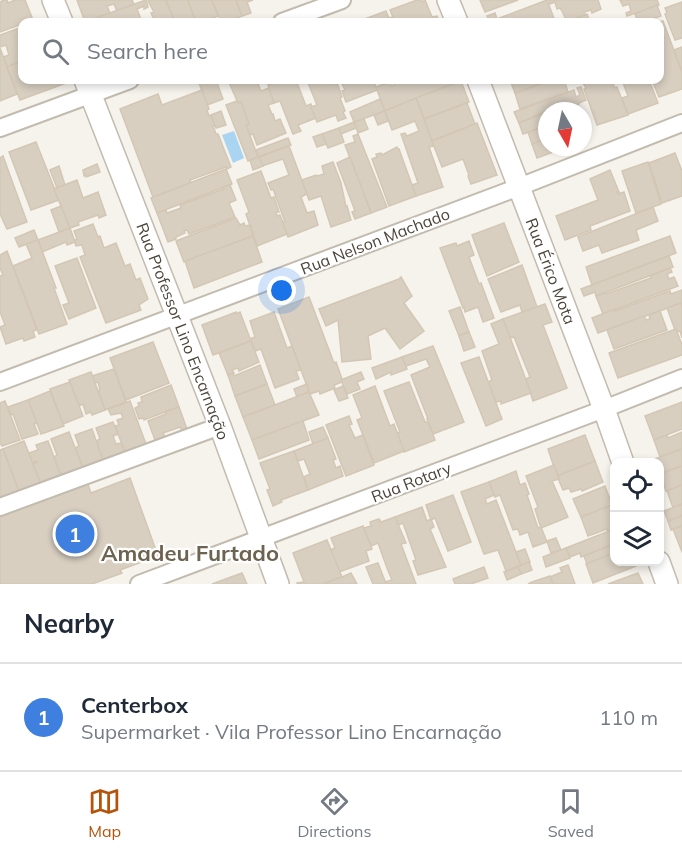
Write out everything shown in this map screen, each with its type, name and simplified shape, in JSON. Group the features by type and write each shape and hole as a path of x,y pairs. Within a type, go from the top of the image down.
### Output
{"street":[{"path":"53,0 60,18"},
{"path":"293,18 342,0"},
{"path":"448,0 455,18"},
{"path":"0,128 88,87 106,84"},
{"name":"Rua Érico Mota","path":"480,84 622,458"},
{"name":"Rua Professor Lino Encarnação","path":"88,87 278,584"},
{"name":"Rua Nelson Machado","path":"0,382 519,187 682,123"},
{"name":"Rua Rotary","path":"139,584 682,378"},
{"path":"0,507 219,426"},
{"path":"661,566 667,584"}],"water":[{"path":"234,131 244,158 233,163 222,135"}],"building":[{"path":"25,0 32,18 18,18 18,25 0,32 0,2"},
{"path":"77,0 132,0 134,4 117,11 114,4 107,6 110,13 96,18 84,18"},
{"path":"146,0 148,7 137,9 140,18 96,18"},
{"path":"166,0 173,18 153,18 151,13 154,12 148,1"},
{"path":"166,0 188,0 195,18 173,18"},
{"path":"188,0 212,0 218,16 195,18"},
{"path":"212,0 236,0 242,16 219,18"},
{"path":"236,0 253,0 247,2 251,13 242,16"},
{"path":"417,0 422,2 425,0 432,17 437,16 438,18 393,18 390,10"},
{"path":"480,0 518,0 485,12"},
{"path":"547,0 554,18 500,18"},
{"path":"549,0 598,0 601,9 592,13 591,10 584,12 585,15 577,18 565,18 560,8 557,9 555,2 550,4"},
{"path":"620,0 657,0 659,5 627,16 626,13 631,11 629,4 623,6"},
{"path":"682,2 682,38 675,40 665,8"},
{"path":"657,5 661,16 636,18 635,14"},
{"path":"386,11 389,18 368,18"},
{"path":"495,13 497,18 488,18 487,16"},
{"path":"587,14 588,18 576,18"},
{"path":"664,24 682,72 682,89 659,97 654,84 664,84"},
{"path":"18,28 18,63 7,67 3,57 9,55 6,45 0,47 0,35"},
{"path":"682,47 682,72 674,50"},
{"path":"0,48 17,94 0,101"},
{"path":"18,63 18,84 63,84 20,100 7,67"},
{"path":"199,84 217,84 223,99 207,105"},
{"path":"230,84 258,84 261,91 269,88 274,103 268,105 275,121 280,119 286,133 257,145 246,125 249,124 241,102 238,103"},
{"path":"298,84 306,106 311,104 316,118 298,125 301,131 293,134 280,101 274,103 268,85"},
{"path":"309,84 337,84 346,118 338,121 336,115 317,122 311,107 317,105"},
{"path":"342,84 375,84 377,90 346,102 342,91 345,90"},
{"path":"384,84 453,84 385,111 376,87"},
{"path":"453,84 462,84 469,102 424,119 416,98"},
{"path":"512,84 537,84 537,85 515,93"},
{"path":"540,84 565,84 568,92 520,109 515,93"},
{"path":"584,84 613,84 615,88 617,87 628,115 597,125 592,111 592,102 589,102 584,89 586,88"},
{"path":"624,84 651,84 658,103 628,114 622,98 628,96"},
{"path":"581,87 586,100 541,102 574,90 576,97 580,95 577,88"},
{"path":"202,90 209,109 207,110 209,116 211,115 216,134 218,134 231,167 190,180 191,183 153,197 120,109 158,94 162,105"},
{"path":"416,98 434,146 429,147 443,187 416,196 412,185 418,183 401,134 405,133 407,136 419,131 415,121 392,130 385,111"},
{"path":"380,99 385,111 354,122 350,112"},
{"path":"241,102 249,124 246,125 258,157 248,161 226,105"},
{"path":"467,103 475,124 432,141 424,119"},
{"path":"538,103 538,115 519,123 514,112"},
{"path":"221,111 226,125 216,128 211,115"},
{"path":"385,111 388,121 378,125 374,115"},
{"path":"538,116 538,129 523,134 519,123"},
{"path":"364,119 368,129 358,133 354,122"},
{"path":"354,122 356,128 341,134 339,128"},
{"path":"477,123 497,175 471,184 463,159 442,167 432,141"},
{"path":"339,128 344,142 328,148 322,134"},
{"path":"538,129 538,142 532,144 528,132"},
{"path":"322,134 326,144 317,147 313,137"},
{"path":"358,134 387,207 371,213 345,145 355,142 353,136"},
{"path":"288,138 291,145 258,157 256,150"},
{"path":"36,142 59,200 31,210 9,152"},
{"path":"538,142 538,156 542,156 537,158 532,144"},
{"path":"289,146 307,194 301,197 307,213 314,211 318,225 288,237 273,189 271,190 268,183 289,175 283,159 262,166 259,157"},
{"path":"397,147 416,196 389,206 372,159 377,157 376,154 381,153 382,155"},
{"path":"675,153 682,171 682,196 662,203 649,163"},
{"path":"3,156 27,222 7,229 0,214 0,158"},
{"path":"259,157 263,166 253,170 250,160"},
{"path":"350,157 371,213 355,219 352,212 355,211 337,163"},
{"path":"333,162 351,220 331,227 321,196 309,200 302,180 324,174 322,166"},
{"path":"648,162 661,204 636,213 622,171"},
{"path":"97,164 100,172 84,176 83,170"},
{"path":"59,166 65,185 57,188 50,170"},
{"path":"226,169 232,184 157,213 151,198"},
{"path":"610,170 619,192 617,192 618,194 624,192 630,211 590,226 591,230 565,240 556,216 598,200 590,179"},
{"path":"261,171 271,198 274,197 279,212 276,212 277,216 280,215 287,234 257,246 246,214 249,212 237,180"},
{"path":"77,180 83,198 98,192 106,215 99,218 98,215 78,222 79,225 70,228 54,189"},
{"path":"230,185 236,200 229,203 235,217 189,234 187,230 184,231 185,233 168,242 157,213 166,210 167,213 181,208 180,205"},
{"path":"61,206 70,228 59,232 51,210"},
{"path":"653,207 658,221 636,230 639,240 602,253 599,245 583,251 578,237"},
{"path":"236,218 240,225 244,223 245,226 250,225 253,236 184,262 176,241"},
{"path":"504,223 519,262 487,276 472,235"},
{"path":"93,224 104,248 116,243 125,266 130,264 136,280 140,278 148,299 139,305 141,310 106,323 80,257 85,255 82,245 76,246 74,240 77,239 74,231"},
{"path":"70,228 75,242 67,245 66,242 42,252 38,240"},
{"path":"34,230 38,240 19,247 15,238"},
{"path":"253,236 262,262 194,288 185,261"},
{"path":"670,236 676,253 592,285 586,267"},
{"path":"38,240 67,324 39,334 13,266 32,258 26,244"},
{"path":"469,241 474,255 469,257 494,318 483,322 478,307 465,312 440,248 456,243 457,246"},
{"path":"7,251 37,330 33,331 35,337 24,341 23,338 6,344 0,327 5,325 0,312 0,276 3,275 0,268 0,255"},
{"path":"669,256 673,267 596,296 595,292 584,296 581,289"},
{"path":"77,258 96,308 69,319 63,305 69,303 55,266"},
{"path":"522,265 537,307 522,312 520,305 501,312 488,279"},
{"path":"670,268 672,272 667,274 669,279 674,277 678,286 603,314 596,296 651,278 650,276"},
{"path":"401,277 412,296 404,303 424,331 400,349 385,328 368,336 371,359 342,362 338,320 326,326 319,309"},
{"path":"682,290 682,303 598,333 592,318 670,291 671,294"},
{"path":"309,297 342,379 342,382 334,385 335,388 320,394 319,391 310,394 278,309"},
{"path":"681,303 682,338 680,331 675,330 667,308"},
{"path":"545,304 552,322 543,325 567,388 533,401 526,379 530,377 514,337 510,338 503,319"},
{"path":"460,307 469,332 459,336 449,311"},
{"path":"660,311 667,330 614,349 607,330 644,316 646,320 650,319 649,315"},
{"path":"236,312 236,314 240,312 251,341 213,355 202,325"},
{"path":"274,312 287,348 292,346 301,370 296,371 299,379 275,388 261,349 255,351 250,339 255,337 250,321"},
{"path":"503,319 531,393 501,404 501,401 496,402 488,382 492,380 482,351 499,344 491,324"},
{"path":"676,329 682,345 682,355 618,378 609,353"},
{"path":"469,332 475,347 464,351 459,336"},
{"path":"251,341 259,362 239,371 238,368 232,370 234,373 228,375 219,353"},
{"path":"153,342 169,383 126,400 110,358"},
{"path":"433,346 464,422 433,434 411,375 430,367 426,359 406,366 402,357"},
{"path":"402,357 407,369 391,375 391,372 376,379 372,368"},
{"path":"479,357 502,419 486,426 461,363"},
{"path":"260,365 267,384 235,396 228,375 233,373 234,376"},
{"path":"114,369 126,402 105,410 98,391 100,390 98,382 95,383 92,376"},
{"path":"91,372 105,410 92,415 91,412 86,414 83,404 79,406 69,380"},
{"path":"361,372 364,379 357,382 360,389 347,394 341,380"},
{"path":"70,382 83,416 63,424 50,389"},
{"path":"409,382 435,440 404,452 397,433 400,432 384,391"},
{"path":"267,384 275,405 243,417 235,396"},
{"path":"307,384 309,392 297,397 294,389"},
{"path":"171,385 179,407 144,420 144,418 139,419 135,408 139,406 138,403 142,402 141,397"},
{"path":"343,386 348,398 339,401 334,390"},
{"path":"375,386 390,426 394,424 404,451 374,463 357,420 362,418 353,395"},
{"path":"50,391 64,426 41,434 28,400"},
{"path":"309,392 319,415 252,440 243,417"},
{"path":"28,400 37,423 34,424 38,434 22,439 8,407"},
{"path":"5,401 20,440 2,446 0,443 0,403"},
{"path":"130,401 146,444 125,452 115,426 119,425 117,420 123,418 121,413 111,415 108,409"},
{"path":"682,402 682,429 654,440 645,416"},
{"path":"179,407 187,429 182,431 180,427 163,433 165,437 155,440 148,421"},
{"path":"349,416 352,424 349,425 355,438 363,435 374,465 346,476 326,425"},
{"path":"303,421 309,440 259,459 252,440"},
{"path":"113,422 118,434 113,436 116,444 121,443 125,452 103,460 96,441 100,439 96,428"},
{"path":"323,427 328,438 313,444 309,432"},
{"path":"92,429 103,460 83,468 75,448 79,446 75,435"},
{"path":"69,432 83,468 61,476 54,457 57,455 51,439"},
{"path":"682,432 682,449 660,457 654,440 667,435 668,438"},
{"path":"585,435 595,461 557,476 548,449"},
{"path":"328,438 336,459 333,460 336,468 340,466 343,476 308,490 304,477 310,474 304,459 298,461 294,451"},
{"path":"24,441 41,484 19,492 3,449"},
{"path":"48,441 61,476 41,484 33,464 37,462 33,463 29,453 38,450 36,445"},
{"path":"3,449 19,492 0,499 0,450"},
{"path":"682,449 682,466 664,473 664,458 657,458"},
{"path":"294,451 308,490 281,500 282,502 273,506 267,490 270,489 260,463"},
{"path":"595,461 603,482 582,491 581,489 571,492 569,488 563,490 557,476"},
{"path":"554,465 559,479 552,481 568,517 541,528 535,509 538,507 526,476"},
{"path":"682,466 682,485 666,491 664,473"},
{"path":"516,471 520,485 525,483 538,528 541,527 547,542 533,547 528,532 520,535 518,529 513,530 500,495 495,497 489,482"},
{"path":"130,478 158,556 120,570 122,573 92,584 0,584 0,512 86,479 91,493"},
{"path":"489,482 494,495 485,499 487,504 496,500 521,565 506,571 498,550 484,554 461,492"},
{"path":"682,485 682,504 673,508 667,491"},
{"path":"605,486 610,506 581,517 573,499"},
{"path":"453,495 471,542 448,551 435,518 431,520 426,505"},
{"path":"682,504 682,516 668,521 664,511"},
{"path":"610,506 610,531 608,532 607,529 588,536 581,517"},
{"path":"422,507 427,521 431,519 434,527 430,529 446,567 418,575 413,561 416,560 403,523 398,525 395,517"},
{"path":"682,516 682,526 671,530 668,521"},
{"path":"395,517 406,543 401,544 416,584 386,584 385,582 392,580 378,543 371,546 364,528 371,526 370,522 379,519 381,522"},
{"path":"363,526 372,549 366,551 369,561 339,572 330,550 335,548 331,538"},
{"path":"682,526 682,552 673,529"},
{"path":"610,531 610,546 581,557 580,553 570,557 566,548"},
{"path":"556,538 561,550 551,553 547,541"},
{"path":"327,540 342,577 323,584 297,584 304,582 293,553"},
{"path":"610,546 610,555 587,564 584,556"},
{"path":"566,548 570,558 546,567 543,557"},
{"path":"525,549 530,562 521,565 516,552"},
{"path":"610,555 610,566 636,566 593,583 586,564"},
{"path":"529,562 532,570 521,574 518,567"},
{"path":"378,563 386,584 373,584 366,567"},
{"path":"568,565 575,584 553,584 550,577 562,572 560,568"},
{"path":"484,567 488,578 471,584 455,584 453,579"},
{"path":"518,567 521,574 507,580 504,572"},
{"path":"242,573 247,584 212,584"},
{"path":"351,573 357,584 323,584 342,577"},
{"path":"638,573 643,584 608,584"},
{"path":"550,576 553,584 528,584 532,582"}],"place":[{"name":"Centerbox","path":"75,534"}],"district":[{"name":"Amadeu Furtado","path":"190,553"}]}
